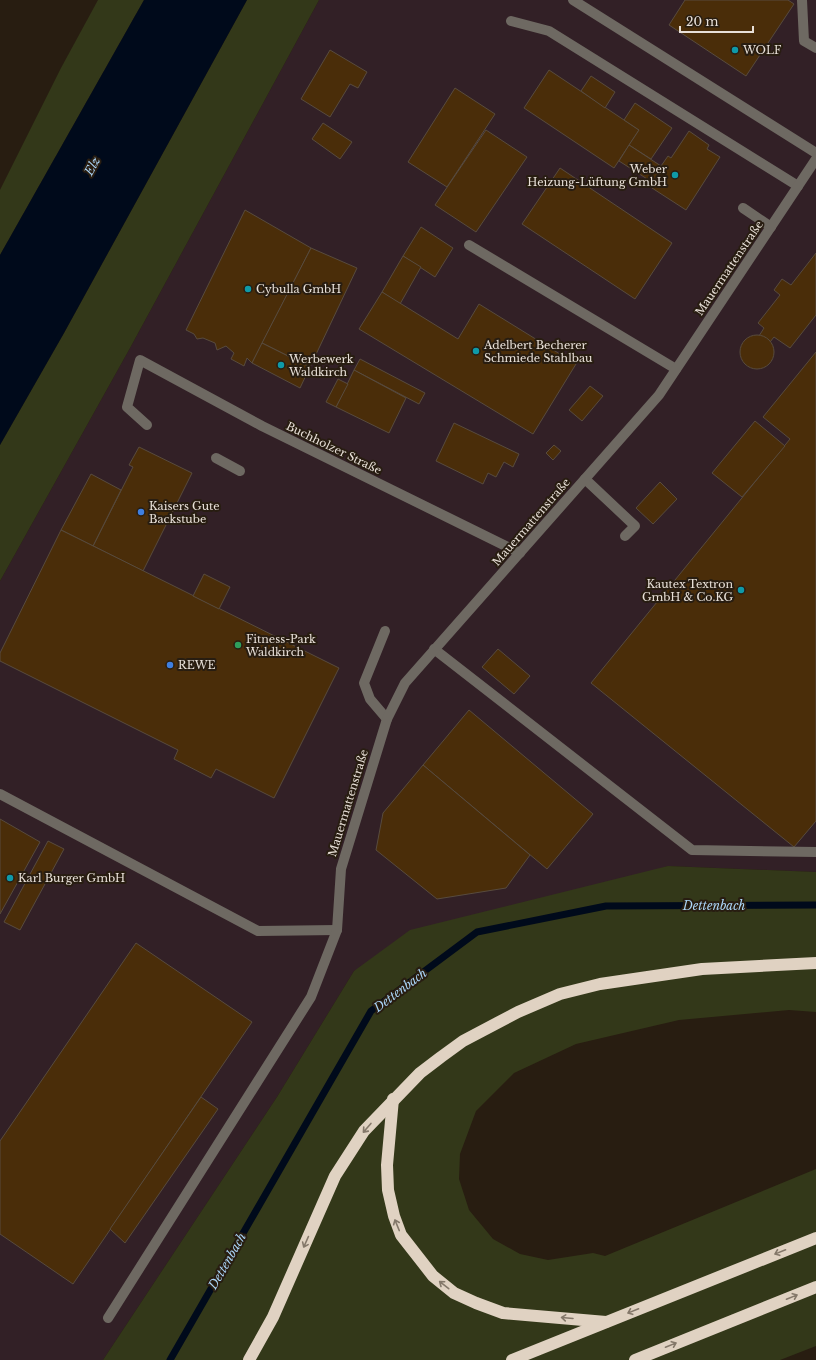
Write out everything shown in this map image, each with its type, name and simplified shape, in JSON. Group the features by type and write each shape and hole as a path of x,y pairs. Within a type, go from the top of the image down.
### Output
{"highway":[{"path":"249,1360 273,1317 335,1176 364,1131 420,1073 463,1042 518,1012 560,994 600,984 702,969 816,963"},
{"path":"393,1100 388,1166 388,1190 394,1216 401,1235 433,1276 454,1293 502,1313 606,1322"},
{"path":"512,1360 816,1238"},
{"path":"635,1360 816,1287"}],"street":[{"path":"574,0 816,153"},
{"path":"802,0 804,41 816,48"},
{"path":"511,20 549,31 798,186"},
{"name":"Mauermattenstraße","path":"108,1318 311,997 337,930 341,869 387,719 405,682 659,395 816,159"},
{"path":"743,208 771,226"},
{"path":"469,245 676,369"},
{"name":"Buchholzer Straße","path":"147,425 127,407 140,360 262,426 520,552"},
{"path":"216,458 240,471"},
{"path":"585,479 635,526 625,536"},
{"path":"385,631 364,683 370,699 387,719"},
{"path":"434,649 692,850 816,852"},
{"path":"0,794 258,931 337,930"}],"shaded area":[{"path":"319,0 816,0 816,872 668,866 354,971 277,1097 103,1360 0,1360 0,581 130,348"}],"green space":[{"path":"98,0 144,0 0,255 0,190 61,68"},
{"path":"247,0 319,0 130,348 0,581 0,445 64,333"},
{"path":"668,866 816,872 816,1012 789,1010 679,1020 576,1044 514,1073 476,1111 460,1154 459,1179 469,1210 493,1239 520,1254 548,1260 593,1253 605,1256 816,1169 816,1346 780,1360 103,1360 277,1097 354,971 410,930"}],"water":[{"name":"Elz","path":"144,0 247,0 64,333 0,445 0,255"}],"building":[{"name":"WOLF","path":"685,0 788,0 794,4 746,76 669,25"},
{"path":"330,50 367,72 358,88 350,84 330,117 301,99"},
{"path":"549,70 639,130 614,168 524,108"},
{"path":"591,76 615,92 605,108 581,91"},
{"path":"455,88 495,114 447,187 408,162"},
{"path":"635,103 672,128 651,159 629,145 639,130 624,120"},
{"path":"323,123 352,142 340,159 312,139"},
{"path":"486,130 527,157 476,232 435,205"},
{"name":"Weber Heizung-Lüftung GmbH","path":"689,131 709,145 707,149 720,157 686,210 652,188 655,184 619,161 629,145 661,166 668,156 671,158"},
{"path":"560,168 672,243 635,299 522,224"},
{"name":"Cybulla GmbH","path":"245,210 311,248 252,363 247,358 244,366 231,359 234,353 226,346 217,350 215,343 203,338 197,339 194,334 186,330"},
{"path":"421,227 453,248 435,277 403,256"},
{"path":"311,248 357,268 310,367 262,343"},
{"path":"816,253 816,315 790,348 774,337 770,342 766,338 759,336 764,328 758,323 780,295 774,290 782,279 791,285"},
{"path":"403,256 421,267 400,304 382,292"},
{"name":"Adelbert Becherer Schmiede Stahlbau","path":"382,292 458,339 479,304 576,364 533,434 359,329"},
{"path":"757,335 769,340 774,352 769,364 757,369 745,364 740,352 745,340"},
{"name":"Werbewerk Waldkirch","path":"262,343 310,367 300,388 252,363"},
{"name":"Kautex Textron GmbH & Co.KG","path":"816,352 816,821 794,847 591,683 790,439 763,417"},
{"path":"360,359 425,393 419,404 354,370"},
{"path":"354,370 406,398 389,433 336,407"},
{"path":"338,379 348,384 336,407 326,402"},
{"path":"590,386 603,396 582,421 569,410"},
{"path":"755,421 785,446 742,497 712,473"},
{"path":"454,423 519,454 513,467 504,462 496,477 488,473 483,484 436,461"},
{"path":"554,445 561,451 553,460 546,453"},
{"name":"Kaisers Gute Backstube","path":"139,447 192,473 143,571 93,546 133,467 129,465"},
{"path":"91,474 121,490 93,546 61,530"},
{"path":"660,482 677,499 653,524 636,508"},
{"name":"REWE","path":"61,530 339,668 274,798 216,769 211,778 174,759 178,750 0,661 0,653"},
{"path":"204,574 230,587 219,609 193,596"},
{"path":"498,649 530,676 514,694 482,667"},
{"path":"469,710 593,814 547,869 423,765"},
{"path":"423,765 530,855 506,888 437,899 376,850 383,813"},
{"name":"Karl Burger GmbH","path":"0,819 40,842 0,914"},
{"path":"48,841 64,849 20,930 4,922"},
{"path":"136,943 252,1022 73,1284 0,1234 0,1141"},
{"path":"201,1097 218,1109 125,1243 110,1229"}],"waterway":[{"name":"Dettenbach","path":"170,1360 371,1011 477,932 606,906 816,905"}],"place":[{"name":"WOLF","path":"735,50"},
{"name":"Weber Heizung-Lüftung GmbH","path":"675,175"},
{"name":"Cybulla GmbH","path":"248,289"},
{"name":"Adelbert Becherer Schmiede Stahlbau","path":"476,351"},
{"name":"Werbewerk Waldkirch","path":"281,365"},
{"name":"Kaisers Gute Backstube","path":"141,512"},
{"name":"Kautex Textron GmbH & Co.KG","path":"741,590"},
{"name":"Fitness-Park Waldkirch","path":"238,645"},
{"name":"REWE","path":"170,665"},
{"name":"Karl Burger GmbH","path":"10,878"}]}
